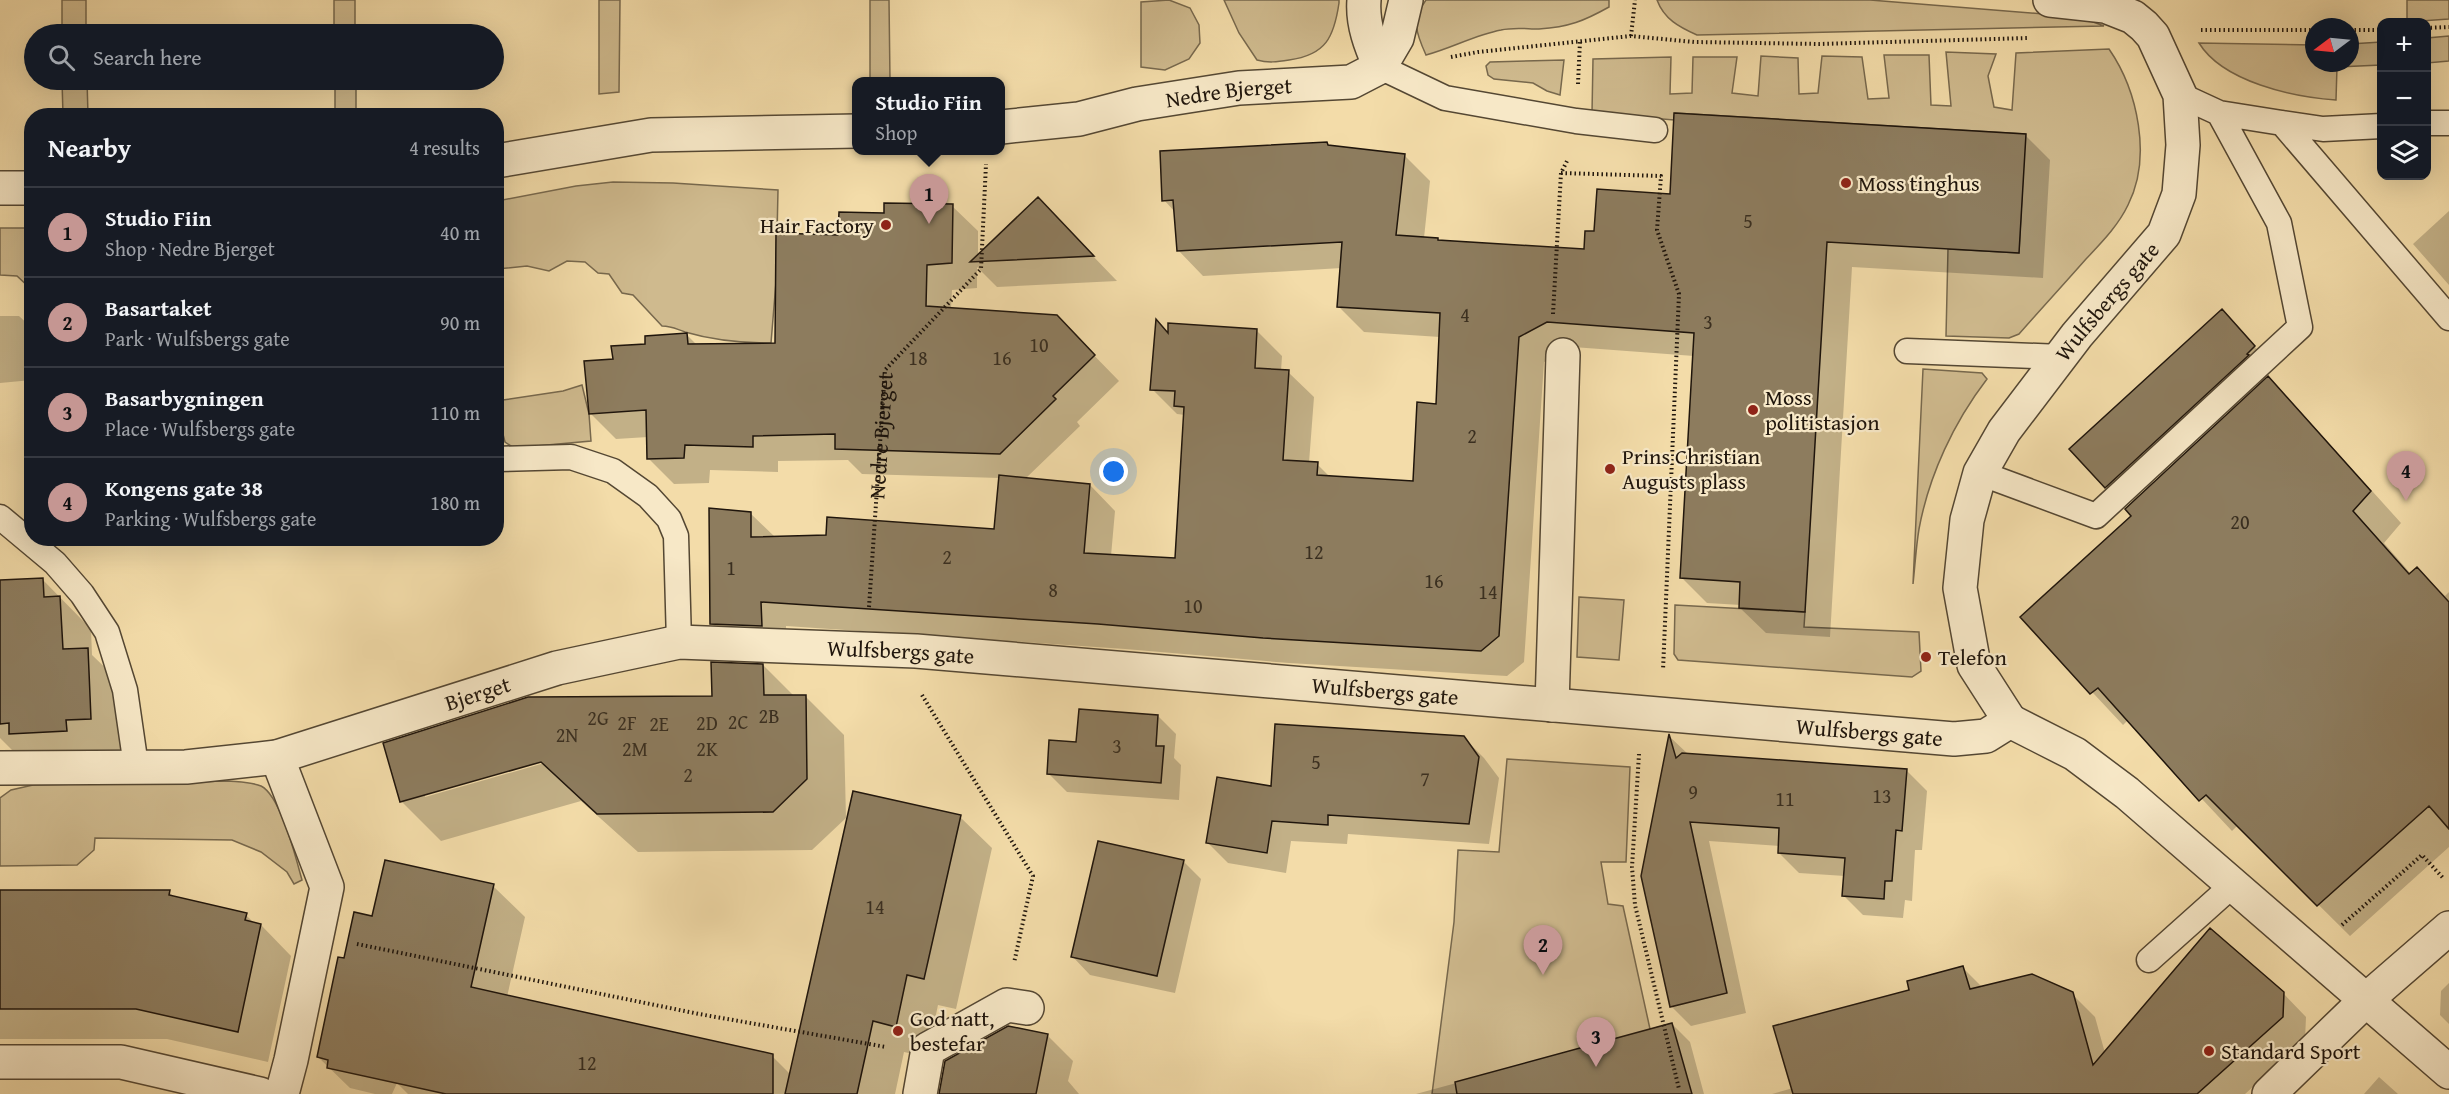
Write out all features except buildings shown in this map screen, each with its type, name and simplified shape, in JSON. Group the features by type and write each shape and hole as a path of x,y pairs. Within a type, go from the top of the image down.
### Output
{"street":[{"path":"1364,0 1363,14 1380,68"},
{"path":"1380,68 1397,38 1406,0"},
{"name":"Wulfsbergs gate","path":"755,644 916,651 1631,713 1658,712 1954,739 1986,736 2010,721 1974,665 1960,588 1967,520 1980,473 2004,431 2061,357 2164,234 2179,194 2182,145 2180,95 2153,36 2133,17 2117,9 2049,0"},
{"name":"Nedre Bjerget","path":"1005,127 1079,118 1137,104 1239,88 1351,82 1380,68"},
{"path":"504,160 651,135 852,131"},
{"path":"0,188 24,188"},
{"path":"1552,705 1563,356"},
{"name":"Bjerget","path":"0,768 186,767 277,757 557,668 679,642 755,644"},
{"path":"2010,721 2075,754 2127,793 2449,1072"},
{"path":"277,757 327,887 282,1094"},
{"path":"2269,1094 2366,1000 2449,928"},
{"path":"920,1094 928,1049 1007,1005 1027,1008"},
{"path":"0,1062 121,1062 260,1094"}],"lane":[{"path":"1380,68 1445,98 1576,121 1655,130"},
{"path":"2180,95 2219,113 2323,129 2377,126"},
{"path":"1980,473 2096,516 2300,327 2279,222 2219,113"},
{"path":"2283,123 2449,318"},
{"path":"2431,123 2449,123"},
{"path":"1907,351 2061,357"},
{"path":"504,459 571,458 613,471 648,496 669,519 676,536 679,642"},
{"path":"0,517 24,537"},
{"path":"35,546 55,563 82,594 107,632 125,690 136,766"},
{"path":"2149,960 2234,884"}],"path":[{"path":"1631,36 1635,0"},
{"path":"2431,28 2449,27"},
{"path":"2201,30 2305,30"},
{"path":"2359,30 2377,30"},
{"path":"1580,41 1631,36 1694,42 1819,44 2040,38"},
{"path":"1563,356 1553,325 1561,173 1569,156"},
{"name":"Nedre Bjerget","path":"869,649 869,617 885,370 981,268 986,158"},
{"path":"1561,173 1661,176 1657,230 1679,294 1663,670"},
{"path":"921,692 1033,876 1012,972"},
{"path":"1631,713 1640,760 1632,867 1635,905 1679,1089"},
{"path":"2351,917 2422,855 2444,879"},
{"path":"350,942 699,1014 894,1048 928,1049"}],"shaded area":[{"path":"62,0 86,0 86,24 62,24"},
{"path":"334,0 355,0 355,24 334,24"},
{"path":"599,0 620,0 619,92 599,94"},
{"path":"870,0 889,0 890,77 870,77"},
{"path":"1169,0 1190,8 1199,25 1200,43 1189,59 1165,70 1141,67 1141,2"},
{"path":"1224,0 1339,0 1339,3 1331,35 1320,49 1302,58 1269,62 1257,60 1239,33"},
{"path":"1426,0 1609,0 1609,7 1584,20 1568,25 1539,29 1501,30 1426,55 1418,33 1417,20"},
{"path":"1657,0 1870,0 2080,17 2104,26 1697,35 1673,22"},
{"path":"2407,0 2449,0 2449,19 2407,18"},
{"path":"2449,36 2449,61 2431,63 2431,38"},
{"path":"2377,42 2377,65 2359,66 2359,43"},
{"path":"2199,43 2305,45 2305,72 2337,72 2336,100 2300,95 2260,85 2224,68 2210,57"},
{"path":"2109,49 2128,84 2138,125 2139,167 2135,187 2124,213 2109,234 2019,334 2009,338 1946,336 1948,249 2019,253 2025,134 1675,113 1674,120 1592,113 1593,59 1671,57 1670,94 1692,93 1693,57 1737,57 1732,93 1758,96 1761,56 1798,58 1799,94 1818,93 1822,56 1862,57 1868,99 1889,98 1884,55 1929,55 1931,105 1951,106 1946,52 1996,54 1988,76 1994,107 2012,110 2016,53"},
{"path":"1564,60 1560,95 1533,83 1494,79 1488,75 1486,66 1490,62"},
{"path":"62,90 87,90 88,108 63,108"},
{"path":"335,90 356,90 356,108 335,108"},
{"path":"613,182 673,183 778,190 776,282 771,343 717,339 662,326 633,295 622,293 609,274 598,273 585,262 567,261 549,271 527,266 504,268 504,200 576,186"},
{"path":"0,228 24,228 24,282 17,276 0,275"},
{"path":"1923,369 1982,373 1987,379 1964,413 1936,469 1919,529 1913,584"},
{"path":"582,385 589,414 591,441 514,448 505,442 504,400 563,391"},
{"path":"1579,597 1624,600 1619,660 1577,657"},
{"path":"1675,605 1805,612 1804,627 1919,632 1921,671 1912,677 1678,660 1674,654"},
{"path":"1507,759 1630,767 1626,862 1601,862 1608,904 1623,906 1650,1029 1668,1094 1432,1094 1454,922 1458,850 1499,852"},
{"path":"228,781 261,786 268,792 287,829 302,880 294,884 287,872 261,852 232,840 95,838 94,850 77,865 0,866 0,798 11,790 33,785"}],"place":[{"name":"Moss tinghus","path":"1846,183"},
{"name":"Studio Fiin","path":"929,224"},
{"name":"Hair Factory","path":"886,225"},
{"name":"Moss politistasjon","path":"1753,410"},
{"name":"Prins Christian Augusts plass","path":"1610,469"},
{"name":"Kongens gate 38","path":"2406,501"},
{"name":"Telefon","path":"1926,657"},
{"name":"Basartaket","path":"1543,975"},
{"name":"God natt, bestefar","path":"898,1031"},
{"name":"Standard Sport","path":"2209,1051"},
{"name":"Basarbygningen","path":"1596,1067"}]}
